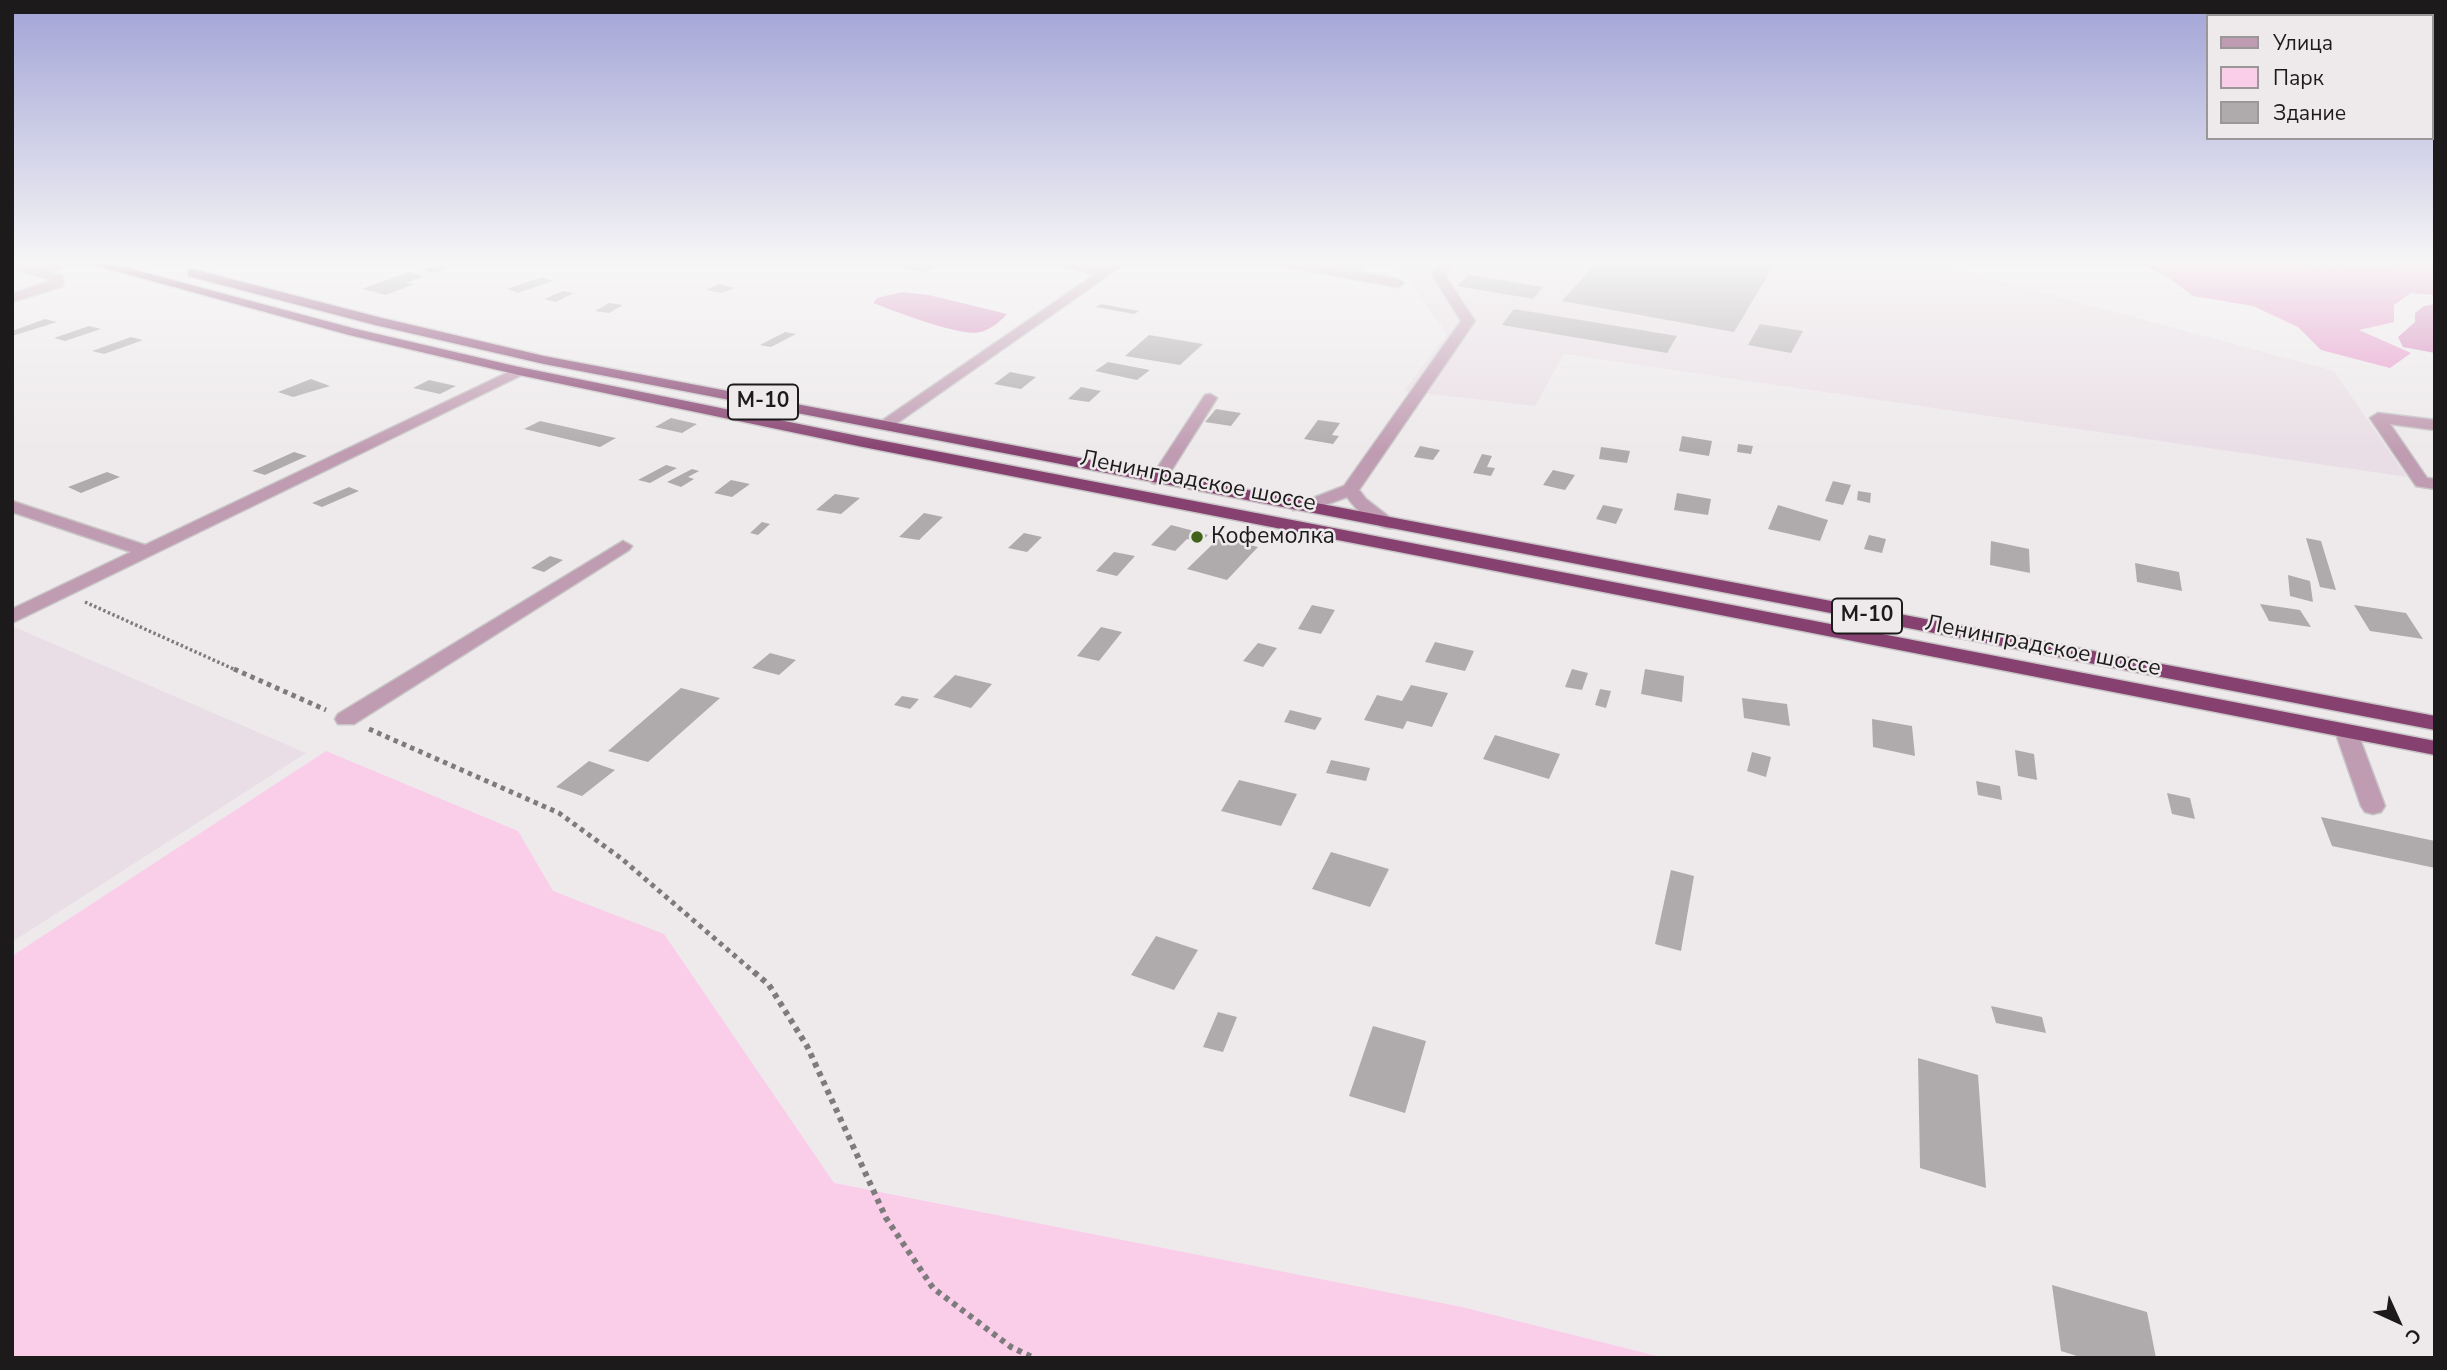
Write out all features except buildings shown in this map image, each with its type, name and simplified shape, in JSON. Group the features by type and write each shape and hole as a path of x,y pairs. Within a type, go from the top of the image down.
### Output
{"highway":[{"name":"Ленинградское шоссе","path":"324,324 519,371 863,442 2432,749"},
{"name":"Ленинградское шоссе","path":"388,324 544,360 2435,723"}],"street":[{"path":"885,425 1032,324"},
{"path":"1300,506 1317,503 1350,489 1466,324"},
{"path":"12,617 519,371"},
{"path":"1158,479 1210,398"},
{"path":"2435,425 2378,418 2422,482 2435,484"},
{"path":"1350,489 1360,503 1389,524"},
{"path":"12,506 147,552"},
{"path":"346,719 623,546"},
{"path":"2346,731 2373,806"}],"path":[{"path":"63,593 559,813 622,859 769,985 807,1046 886,1218 933,1288 1011,1347 1034,1358"}],"shaded area":[{"path":"934,324 995,324 980,332 958,331"},
{"path":"1440,324 2159,324 2334,371 2407,477 1564,354 1535,406 1404,391 1447,334"},
{"path":"2291,324 2386,324 2359,330 2411,353 2390,368 2321,350"},
{"path":"2413,324 2435,324 2435,353 2403,347 2398,337"},
{"path":"12,626 306,753 12,942"}],"green space":[{"path":"326,751 518,831 553,891 664,934 834,1183 1462,1307 1665,1358 12,1358 12,956"}],"place":[{"name":"Кофемолка","path":"1197,537"}]}
